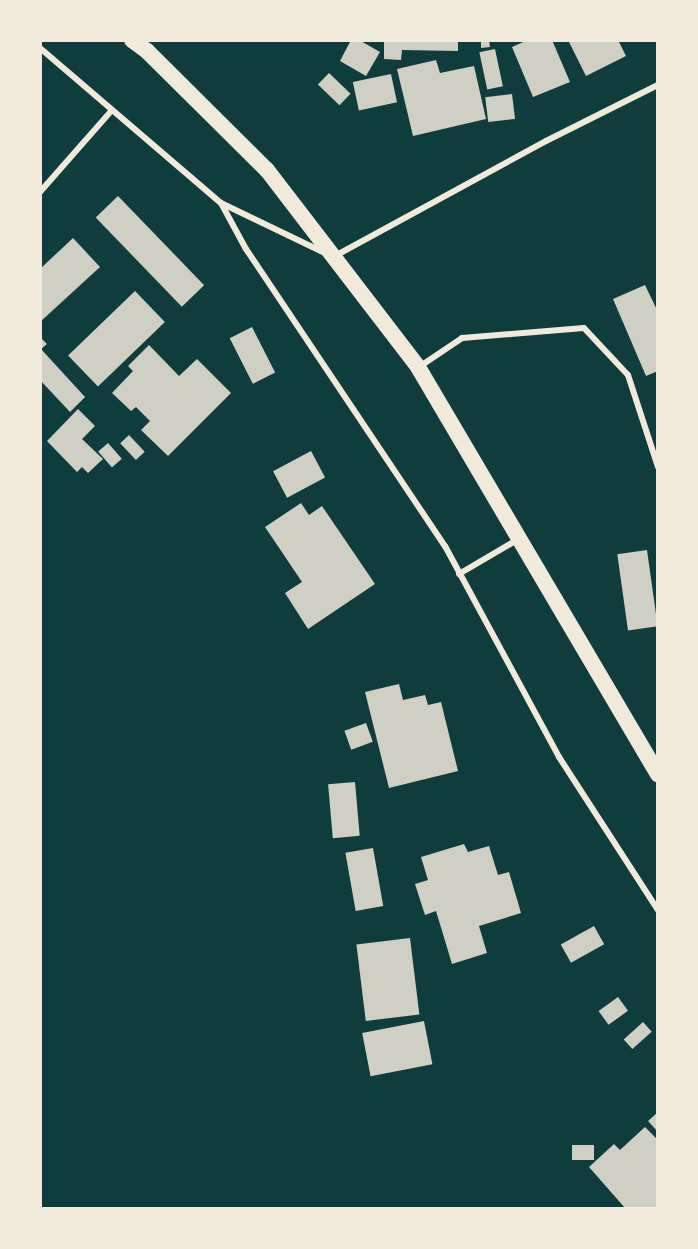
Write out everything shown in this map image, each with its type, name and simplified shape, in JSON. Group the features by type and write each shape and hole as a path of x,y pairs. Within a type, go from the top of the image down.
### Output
{"highway":[{"path":"132,40 147,51 267,170 418,367 657,776"}],"street":[{"path":"40,48 221,203 333,257 546,141 657,85"},
{"path":"40,192 112,110"},
{"path":"221,203 246,249 445,546 559,757 657,910"},
{"path":"418,367 462,338 584,328 628,375 657,467"},
{"path":"459,574 520,538"}],"building":[{"path":"351,40 359,40 380,52 366,76 340,61"},
{"path":"384,40 458,40 458,51 402,50 401,60 384,59"},
{"path":"481,40 489,40 490,47 481,48"},
{"path":"528,40 552,40 570,82 533,97 512,47"},
{"path":"568,40 618,40 626,56 586,76"},
{"path":"495,49 503,86 487,89 479,52"},
{"path":"436,60 440,73 474,66 486,119 413,136 397,69"},
{"path":"329,73 351,94 339,105 318,85"},
{"path":"391,74 397,102 359,110 353,82"},
{"path":"512,94 515,119 488,122 485,97"},
{"path":"118,196 204,285 182,307 96,218"},
{"path":"73,238 100,267 40,322 40,269"},
{"path":"645,285 658,312 658,371 646,376 613,299"},
{"path":"135,291 165,322 98,387 68,356"},
{"path":"252,327 275,372 253,384 230,338"},
{"path":"40,337 47,344 41,349 85,397 70,412 40,380"},
{"path":"149,345 179,376 197,359 231,393 168,456 141,430 150,421 136,407 131,411 112,393 133,371 128,366"},
{"path":"78,409 95,426 82,439 103,459 88,473 82,467 77,472 47,441"},
{"path":"129,435 145,452 136,460 120,443"},
{"path":"108,443 122,459 112,467 98,452"},
{"path":"311,451 325,477 287,498 273,471"},
{"path":"301,503 309,515 322,506 375,584 308,629 285,593 302,582 265,527"},
{"path":"647,550 658,626 628,630 617,554"},
{"path":"399,684 403,700 425,695 428,705 441,702 458,771 389,788 365,692"},
{"path":"366,723 373,742 351,750 344,731"},
{"path":"355,782 360,836 333,838 328,784"},
{"path":"464,844 468,852 489,846 498,875 509,872 521,913 479,926 487,953 452,964 436,911 425,915 415,884 428,880 421,857"},
{"path":"373,848 383,906 356,911 345,853"},
{"path":"594,926 604,944 571,963 561,944"},
{"path":"410,938 419,1014 366,1021 356,945"},
{"path":"618,997 628,1011 609,1025 599,1011"},
{"path":"424,1021 432,1064 371,1076 362,1033"},
{"path":"643,1022 652,1032 632,1049 624,1039"},
{"path":"658,1112 658,1132 648,1121"},
{"path":"645,1127 658,1140 658,1208 625,1208 589,1167 614,1144 620,1150"},
{"path":"572,1145 594,1145 594,1160 572,1160"}]}
